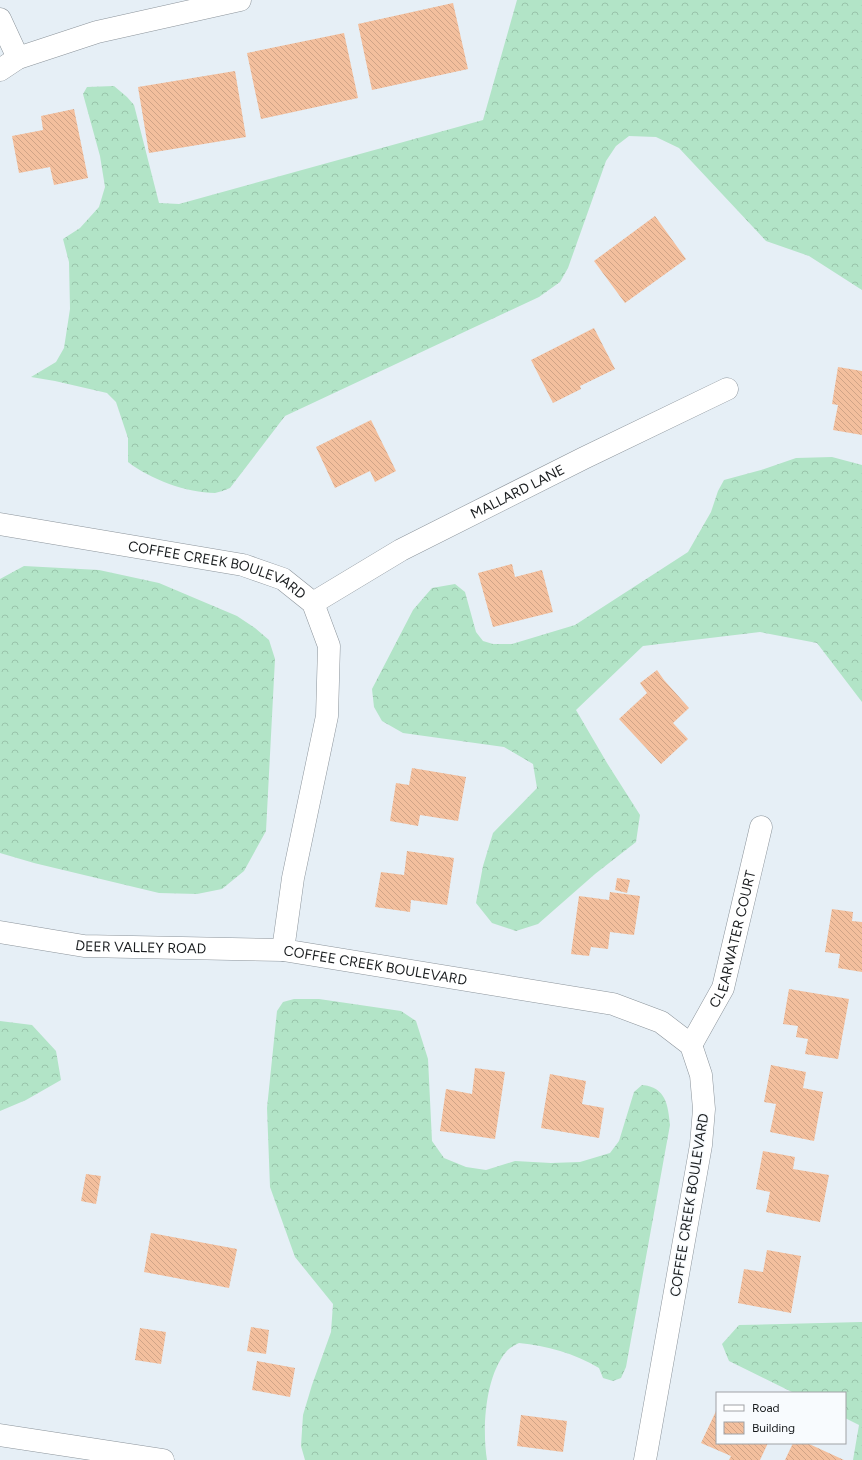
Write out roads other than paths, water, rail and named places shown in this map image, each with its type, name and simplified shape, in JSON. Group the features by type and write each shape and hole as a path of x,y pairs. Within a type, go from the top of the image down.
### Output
{"street":[{"path":"0,70 18,58 97,32 240,0"},
{"path":"0,19 18,58"},
{"name":"MALLARD LANE","path":"313,603 401,550 584,458 727,389"},
{"name":"COFFEE CREEK BOULEVARD","path":"0,524 243,565 283,579 313,603 329,646 327,716 293,878 283,950 613,1004 661,1022 691,1045 701,1075 704,1109 701,1145 646,1460"},
{"name":"CLEARWATER COURT","path":"691,1045 723,988 761,827"},
{"name":"DEER VALLEY ROAD","path":"0,932 84,946 283,950"},
{"path":"0,1435 163,1460"}]}
